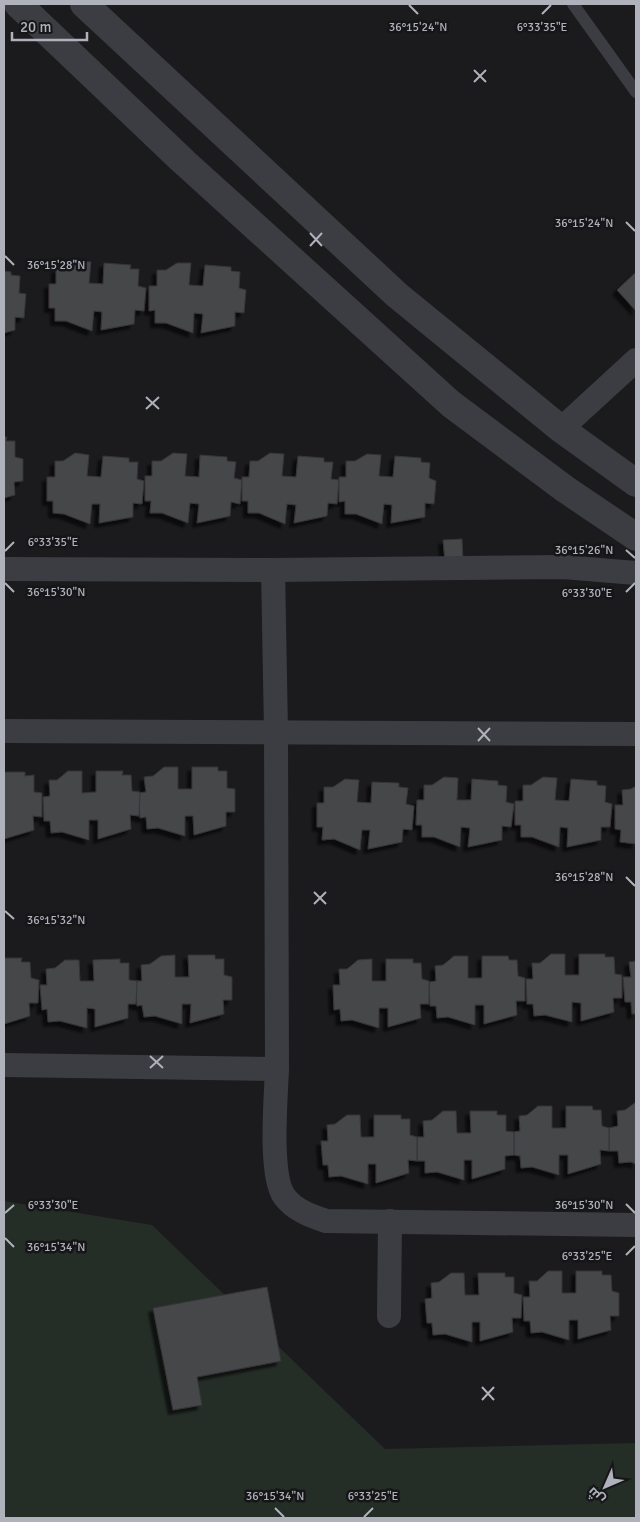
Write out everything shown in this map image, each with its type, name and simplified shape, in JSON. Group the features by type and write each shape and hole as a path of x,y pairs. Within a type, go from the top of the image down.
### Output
{"street":[{"path":"18,4 184,162 451,404 565,489 636,537"},
{"path":"84,4 397,295 561,429 636,483"},
{"path":"561,429 636,360"},
{"path":"4,569 563,568 636,573"},
{"path":"273,570 276,731 277,1069 275,1144 276,1171 283,1195 301,1212 326,1221 636,1226"},
{"path":"4,731 636,734"},
{"path":"4,1064 277,1069"},
{"path":"389,1316 390,1221"}],"lane":[{"path":"573,4 636,92"}],"shaded area":[{"path":"4,1201 152,1225 385,1449 636,1443 636,1518 4,1518"}],"building":[{"path":"77,261 91,262 89,283 103,284 104,263 131,265 130,269 139,269 138,286 146,288 144,311 135,310 134,324 101,330 102,312 94,311 92,331 66,321 55,321 55,308 49,308 49,284 56,284 56,268 65,269"},
{"path":"177,263 191,263 189,285 203,286 205,265 231,267 231,271 240,272 239,288 246,290 244,313 235,312 235,326 201,333 203,314 194,313 193,333 166,323 155,323 155,310 149,311 149,286 157,286 157,270 166,270"},
{"path":"4,271 11,272 11,275 20,276 19,293 26,294 24,318 15,317 15,330 4,333"},
{"path":"636,272 636,311 617,290"},
{"path":"4,437 7,437 6,441 15,441 15,457 23,459 23,481 14,482 15,495 4,498"},
{"path":"75,453 89,455 87,476 101,477 103,456 129,458 129,462 138,462 137,479 144,481 142,504 133,503 133,517 99,523 100,504 92,504 90,524 64,514 53,513 53,501 47,501 47,477 55,477 55,461 63,461"},
{"path":"173,453 187,454 185,476 199,477 200,455 227,457 227,461 236,462 234,478 242,480 240,504 231,502 230,516 197,523 199,504 190,503 188,523 162,513 150,513 151,501 145,501 145,476 152,476 152,461 161,461"},
{"path":"270,453 284,454 282,476 296,477 298,456 324,458 324,462 333,462 331,479 339,480 337,504 328,503 327,516 294,523 296,505 287,504 285,524 259,513 248,513 248,501 242,501 242,477 249,477 250,461 258,461"},
{"path":"367,454 381,455 379,476 393,477 395,456 421,458 421,462 430,463 429,478 436,481 434,504 425,503 425,517 391,523 392,505 384,504 382,524 356,514 345,514 345,501 339,502 339,477 346,477 346,461 355,461"},
{"path":"462,539 463,560 445,561 443,540"},
{"path":"164,767 178,767 178,789 192,789 192,767 218,767 218,771 227,771 227,788 235,789 235,812 226,812 226,826 194,835 193,816 185,816 185,836 158,828 147,829 146,817 140,818 138,793 146,792 144,777 153,776"},
{"path":"68,771 82,771 82,793 96,792 96,771 123,771 122,775 131,775 132,791 140,792 139,816 130,815 131,829 98,839 98,820 89,820 89,840 62,832 51,833 50,821 44,821 43,797 50,796 49,780 57,780"},
{"path":"4,772 25,772 25,776 34,775 34,792 42,793 42,817 33,816 34,830 4,839"},
{"path":"444,777 458,778 457,800 471,800 472,779 498,781 498,785 507,786 506,802 514,804 511,827 502,826 502,840 468,847 470,828 461,827 460,847 434,837 422,837 422,825 416,825 417,800 424,800 424,785 432,785"},
{"path":"543,777 557,778 555,800 569,801 571,779 597,781 597,785 606,786 605,802 612,804 610,827 601,827 601,840 567,847 568,828 560,827 559,847 532,837 521,837 521,825 515,825 515,801 523,801 523,785 531,785"},
{"path":"345,779 359,780 357,802 371,803 372,782 399,783 399,787 408,788 406,804 414,806 412,830 403,829 402,842 368,849 370,830 362,830 360,850 334,839 322,840 323,827 317,827 317,803 324,803 324,787 333,787"},
{"path":"636,786 636,844 620,842 621,830 615,829 615,805 623,805 622,790 631,789"},
{"path":"551,954 565,954 565,975 579,975 579,954 605,954 605,957 614,957 615,974 622,975 622,998 613,998 614,1012 581,1021 581,1003 572,1002 572,1022 545,1015 534,1016 533,1004 527,1004 526,979 533,979 532,963 540,963"},
{"path":"175,955 175,977 189,977 188,955 215,955 215,959 224,959 224,975 232,977 232,1000 223,1000 224,1014 190,1023 191,1004 182,1004 182,1024 155,1016 144,1017 142,1005 137,1006 135,981 142,981 141,965 150,964 161,956"},
{"path":"454,956 468,956 468,978 482,978 482,956 508,956 509,960 517,960 518,976 525,978 525,1001 516,1001 517,1015 484,1024 484,1005 475,1005 475,1025 448,1017 437,1018 436,1006 430,1006 429,982 436,981 435,966 443,965"},
{"path":"4,958 22,958 21,962 30,962 31,978 39,980 38,1003 29,1003 30,1016 4,1024"},
{"path":"120,959 120,963 129,963 129,980 137,981 136,1004 128,1004 128,1018 95,1027 95,1009 87,1008 87,1028 60,1021 48,1022 47,1009 42,1010 40,985 47,985 46,969 55,968 65,960 79,960 80,981 94,981 93,960"},
{"path":"372,959 372,981 386,981 386,959 413,959 413,963 421,963 422,979 429,981 429,1004 420,1004 421,1018 388,1027 388,1008 379,1008 379,1028 352,1020 341,1021 340,1009 334,1010 333,985 340,985 339,969 347,969 358,960"},
{"path":"636,961 636,1014 632,1014 631,1002 625,1002 623,977 631,977 629,962"},
{"path":"636,1102 636,1164 631,1162 619,1163 618,1151 609,1151 609,1128 618,1126 617,1111 625,1110"},
{"path":"538,1106 552,1106 552,1128 566,1128 566,1106 592,1106 593,1110 601,1110 602,1126 609,1128 609,1151 600,1150 601,1164 568,1174 568,1155 559,1155 559,1175 532,1167 521,1168 520,1156 514,1155 514,1132 520,1131 519,1116 527,1115"},
{"path":"443,1111 456,1111 457,1133 471,1133 470,1111 497,1111 497,1115 506,1115 506,1131 514,1132 514,1155 505,1156 505,1169 472,1179 472,1160 464,1160 464,1180 437,1172 425,1173 425,1161 417,1161 417,1137 424,1137 423,1121 432,1120"},
{"path":"347,1115 360,1115 361,1137 374,1137 374,1115 401,1115 401,1119 410,1119 410,1135 417,1137 417,1161 408,1160 409,1173 376,1183 376,1164 368,1164 368,1184 341,1176 329,1177 328,1165 323,1165 321,1141 328,1141 327,1125 335,1124"},
{"path":"548,1271 562,1271 562,1293 576,1293 576,1271 602,1271 602,1275 611,1275 612,1291 619,1293 619,1316 610,1316 611,1330 578,1339 578,1320 569,1320 569,1340 542,1332 531,1333 530,1321 524,1321 523,1297 530,1297 529,1281 537,1281"},
{"path":"451,1273 464,1273 465,1295 479,1295 478,1273 505,1273 505,1277 514,1277 514,1293 522,1295 521,1318 512,1318 513,1332 480,1341 480,1322 472,1322 472,1342 445,1334 433,1335 432,1323 427,1323 425,1299 432,1298 431,1283 439,1282"},
{"path":"267,1287 281,1361 197,1377 202,1405 173,1410 153,1308"}]}
